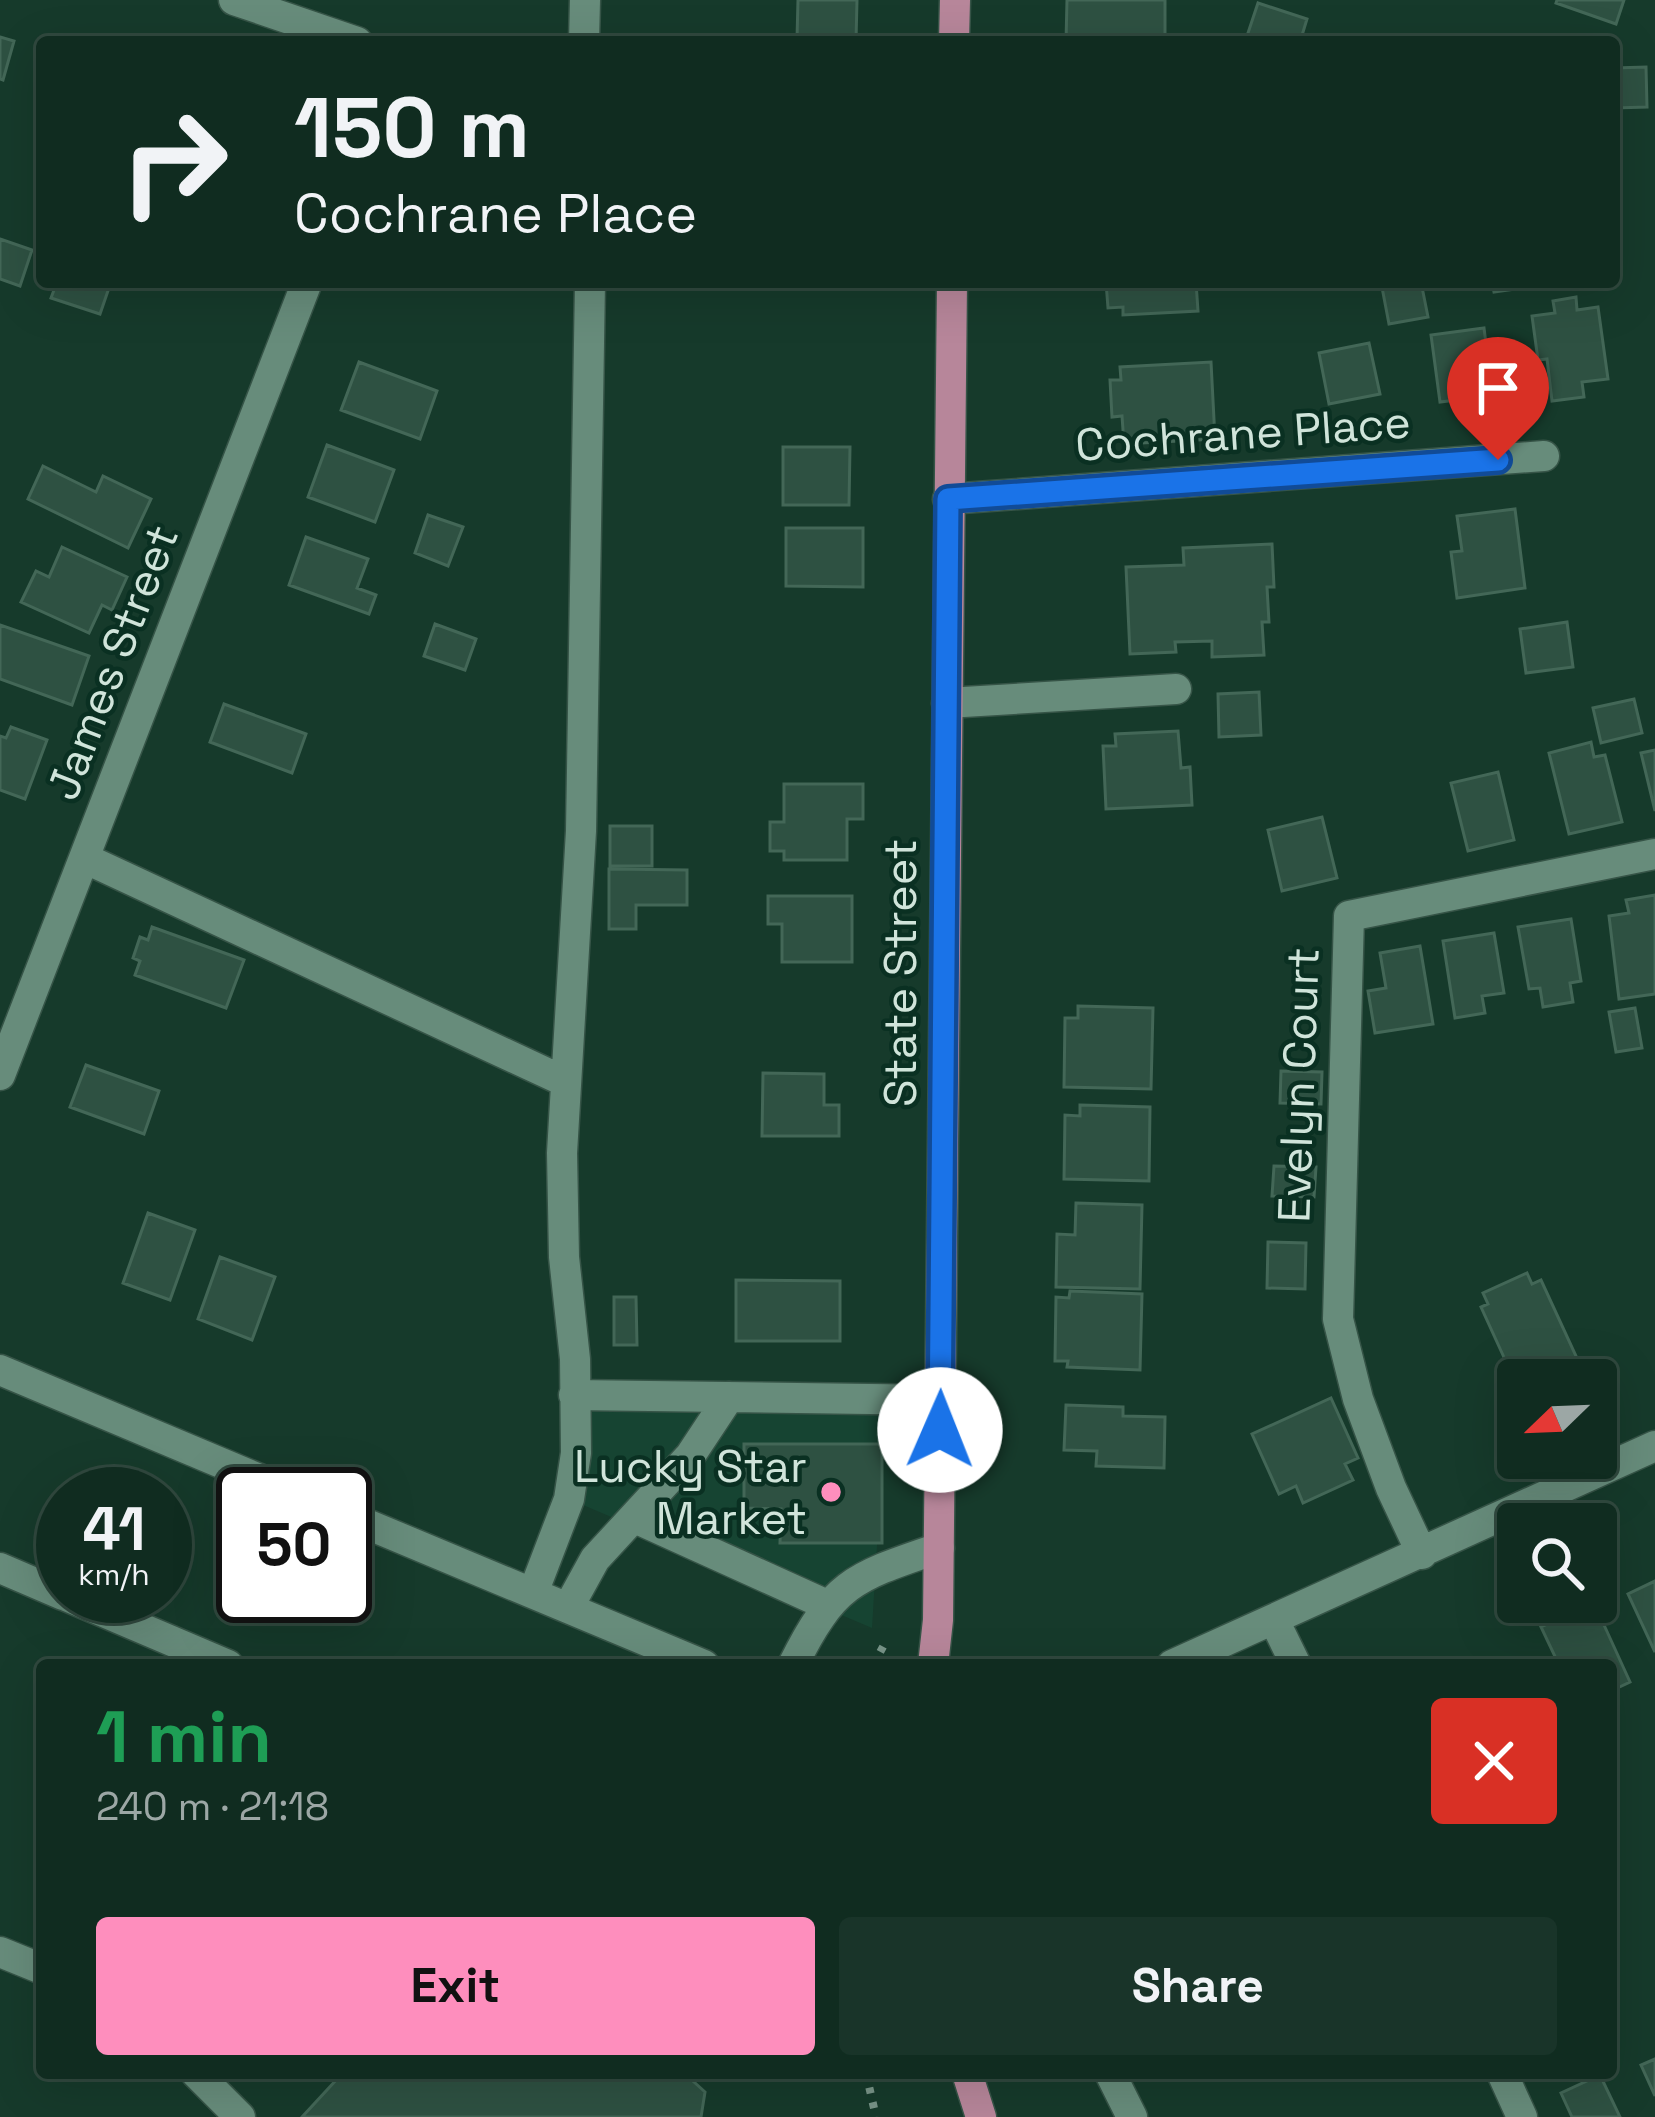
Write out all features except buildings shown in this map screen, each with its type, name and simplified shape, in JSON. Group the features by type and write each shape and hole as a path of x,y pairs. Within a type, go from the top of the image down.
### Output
{"main road":[{"path":"954,36 955,0"},
{"name":"State Street","path":"934,1659 939,1548 952,288"},
{"path":"969,2079 981,2117"}],"street":[{"path":"234,0 339,36"},
{"path":"584,36 585,0"},
{"name":"James Street","path":"0,1076 305,288"},
{"path":"533,1593 569,1498 576,1453 562,1153 581,831 590,288"},
{"name":"Cochrane Place","path":"948,499 1544,456"},
{"path":"947,703 1176,689"},
{"name":"Evelyn Court","path":"1422,1554 1358,1400 1338,1319 1349,916 1655,854"},
{"path":"84,858 566,1082"},
{"path":"0,1370 232,1467"},
{"path":"574,1395 940,1400"},
{"path":"568,1608 595,1559 690,1456 728,1397"},
{"path":"1186,1659 1655,1446"},
{"path":"635,1518 826,1605"},
{"path":"372,1526 690,1659"},
{"path":"796,1659 826,1605 862,1578 939,1548"},
{"path":"0,1568 36,1583"},
{"path":"1274,1621 1293,1659"},
{"path":"130,1623 214,1659"},
{"path":"0,1952 36,1967"},
{"path":"202,2079 240,2117"},
{"path":"1113,2079 1132,2117"},
{"path":"1505,2079 1522,2117"}],"path":[{"path":"876,1659 884,1645"},
{"path":"867,2079 876,2117"}],"shaded area":[{"path":"574,1395 886,1399 872,1628 569,1499"}],"place":[{"name":"Lucky Star Market","path":"831,1492"}],"route":[{"path":"940,1430 948,499 1498,460"}]}
